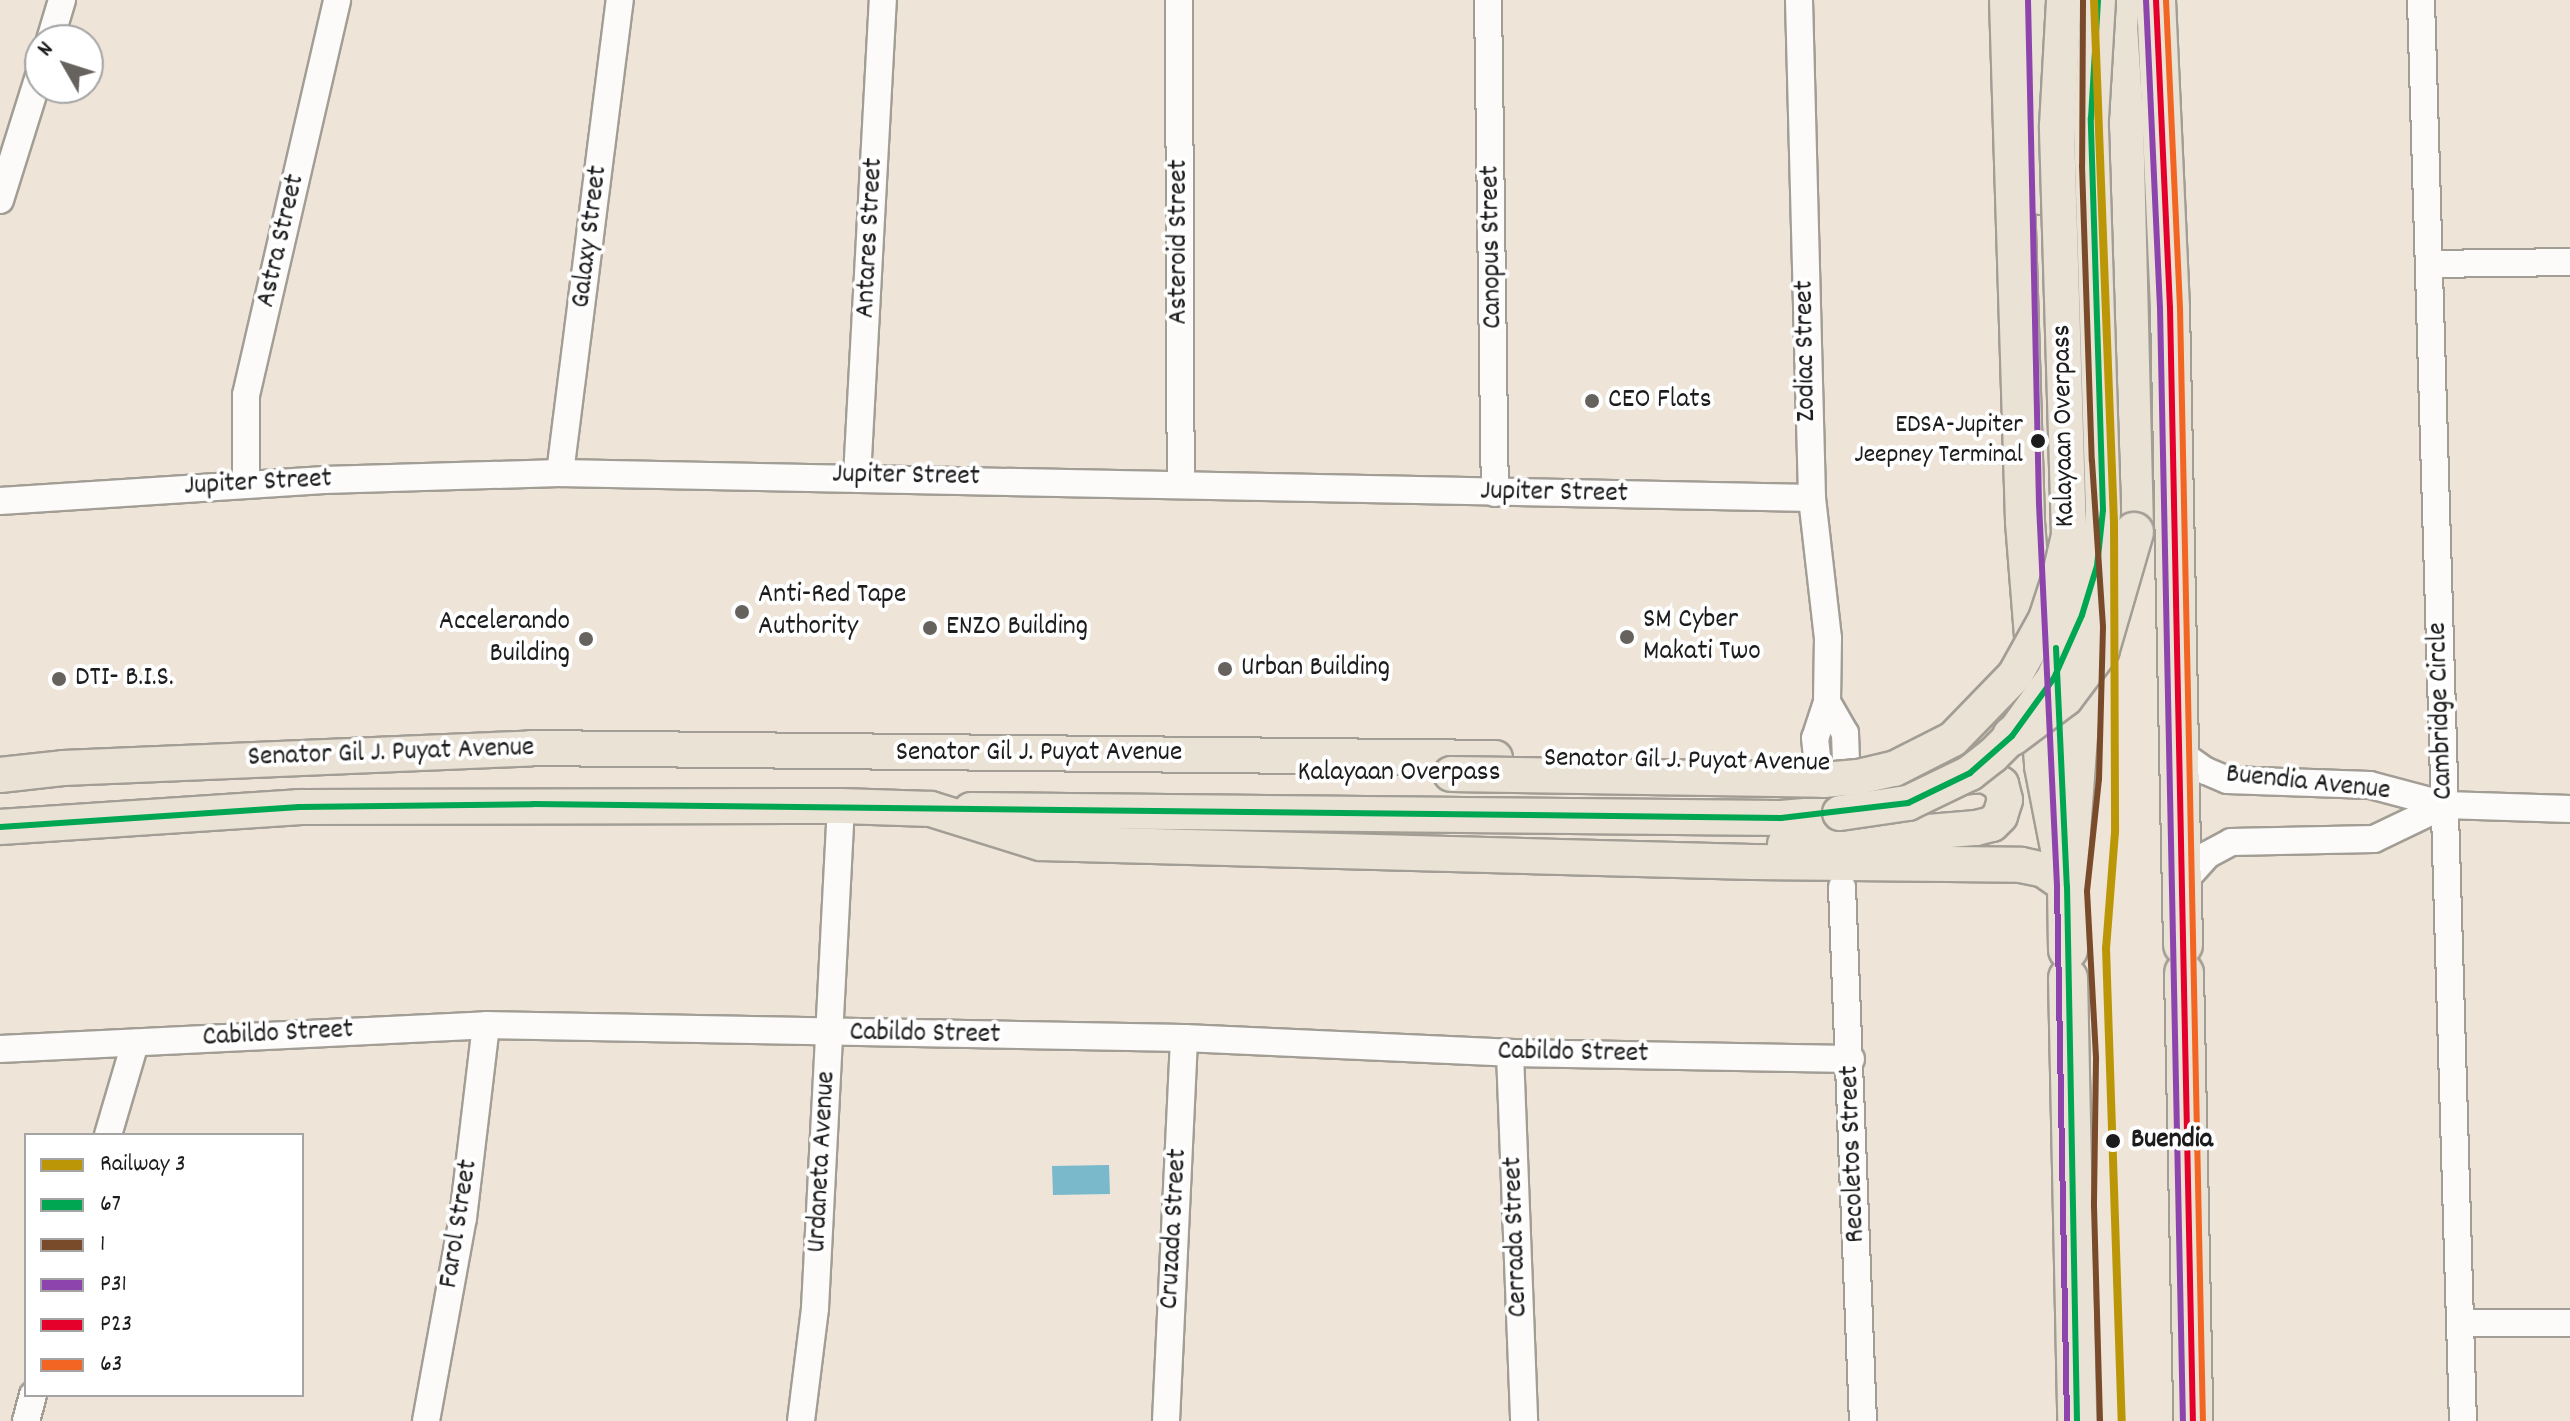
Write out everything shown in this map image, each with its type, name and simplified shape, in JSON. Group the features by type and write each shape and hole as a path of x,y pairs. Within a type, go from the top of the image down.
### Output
{"highway":[{"path":"2009,0 2025,522 2044,766 2067,886"},
{"path":"2038,0 2049,504 2067,886 2077,1421"},
{"path":"2067,886 2077,793 2086,622 2085,461 2069,162 2070,0"},
{"path":"2012,736 2064,697 2100,649 2134,532 2120,0"},
{"path":"2156,0 2170,308 2193,1421"}],"main road":[{"name":"Kalayaan Overpass","path":"975,755 1038,772 1823,780 1894,769 1953,739 1995,698 2027,656 2058,583 2069,535 2057,126 2064,0"},
{"name":"Kalayaan Overpass","path":"931,809 1781,818 1908,803 1970,773 2012,736 2047,690 2073,639 2091,589 2101,540 2091,118 2098,0"},
{"name":"Senator Gil J. Puyat Avenue","path":"0,775 63,768 531,748 975,755 1039,751 1832,764 1905,756 1950,733 1999,691 2033,644"},
{"path":"1753,862 1787,843 1803,840 1976,828 1992,824 2000,816 2005,800 2001,784 1985,775 1813,789 1793,785 1756,763"},
{"name":"Senator Gil J. Puyat Avenue","path":"0,827 299,807 841,806 931,809 1040,843 1753,862 2021,865 2044,870 2067,886"}],"street":[{"path":"55,24 62,0"},
{"name":"Astra Street","path":"246,485 246,395 337,0"},
{"name":"Galaxy Street","path":"560,473 620,0"},
{"name":"Antares Street","path":"857,477 883,0"},
{"name":"Asteroid Street","path":"1179,0 1181,484"},
{"name":"Canopus Street","path":"1488,0 1495,493"},
{"name":"Zodiac Street","path":"1799,0 1812,498 1828,638 1827,702 1845,733 1832,764"},
{"name":"Cambridge Circle","path":"2421,0 2463,1421"},
{"path":"0,200 30,104"},
{"path":"2429,264 2570,262"},
{"name":"Jupiter Street","path":"0,501 246,485 560,473 1812,498"},
{"name":"Buendia Avenue","path":"2177,751 2206,771 2227,780 2370,785 2445,805 2570,809"},
{"name":"Buendia Avenue","path":"2183,882 2207,855 2231,842 2374,839 2445,805"},
{"name":"Urdaneta Avenue","path":"801,1421 815,1308 841,806"},
{"name":"Recoletos Street","path":"1842,887 1863,1421"},
{"name":"Cabildo Street","path":"0,1049 486,1025 830,1034 1184,1038 1510,1053 1851,1059"},
{"name":"Farol Street","path":"426,1421 463,1218 486,1025"},
{"name":"Cruzada Street","path":"1166,1421 1184,1038"},
{"path":"109,1133 135,1043"},
{"name":"Cerrada Street","path":"1510,1053 1524,1421"},
{"path":"2460,1323 2570,1323"},
{"path":"26,1421 32,1397"}],"water":[{"path":"1109,1165 1110,1194 1053,1195 1052,1166"}],"rail line":[{"name":"3","path":"2094,0 2114,522 2115,832 2106,948 2122,1421"}],"transit line":[{"name":"P31","path":"2028,0 2039,504 2057,886 2067,1421"},
{"name":"1","path":"2083,0 2082,166 2092,461 2103,627 2099,779 2087,891 2096,1059 2094,1206 2100,1421"},
{"name":"67","path":"0,827 299,807 533,804 1781,818 1908,803 1970,773 2012,736 2054,678 2082,615 2097,566 2103,510 2091,118 2098,0"},
{"name":"P31","path":"2146,0 2160,308 2183,1421"},
{"name":"P23","path":"2156,0 2170,308 2193,1421"},
{"name":"63","path":"2166,0 2180,308 2203,1421"},
{"name":"67","path":"2056,648 2067,886 2077,1421"}],"place":[{"name":"CEO Flats","path":"1592,401"},
{"name":"EDSA-Jupiter Jeepney Terminal","path":"2038,441"},
{"name":"Anti-Red Tape Authority","path":"742,612"},
{"name":"ENZO Building","path":"930,628"},
{"name":"SM Cyber Makati Two","path":"1627,637"},
{"name":"Accelerando Building","path":"586,639"},
{"name":"Urban Building","path":"1225,669"},
{"name":"DTI- B.I.S.","path":"59,679"},
{"name":"Buendia","path":"2113,1141"}]}
